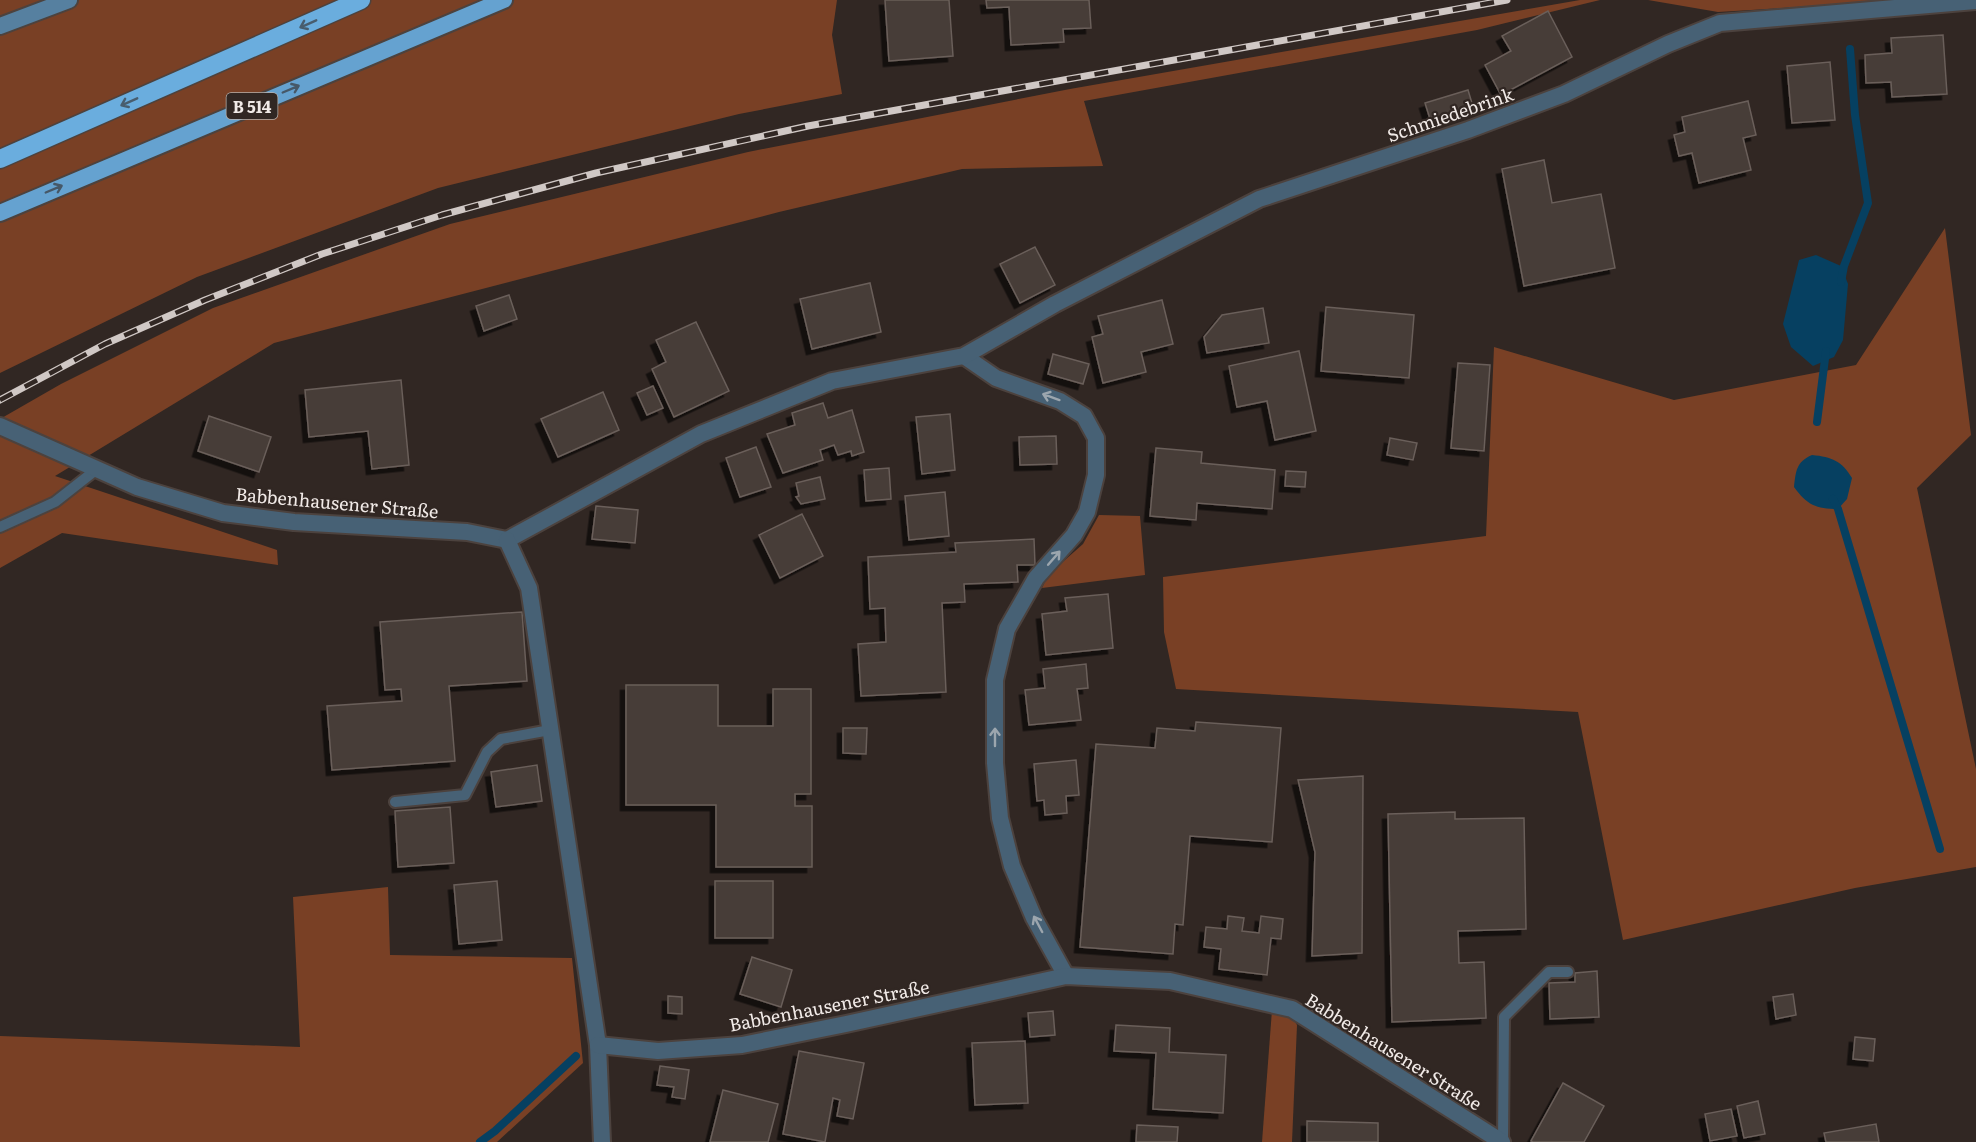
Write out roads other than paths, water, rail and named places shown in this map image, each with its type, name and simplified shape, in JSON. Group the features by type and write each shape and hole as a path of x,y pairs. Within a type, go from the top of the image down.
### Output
{"highway":[{"path":"0,159 361,0"},
{"name":"B 514","path":"0,213 504,0"}],"main road":[{"path":"0,26 69,0"}],"street":[{"name":"Schmiedebrink","path":"964,356 1055,304 1259,199 1468,130 1564,94 1668,44 1720,23 1976,1"},
{"path":"602,1142 598,1045 529,588 507,540 701,434 832,381 964,356 996,378 1060,401 1084,416 1096,438 1096,475 1087,512 1074,535 1036,578 1007,629 995,680 995,763 1000,818 1012,866 1034,918 1066,976"},
{"name":"Babbenhausener Straße","path":"0,426 137,487 223,513 294,522 467,532 507,540"},
{"name":"Babbenhausener Straße","path":"598,1045 658,1051 742,1045 1066,976 1170,981 1292,1009 1502,1142"}],"lane":[{"path":"0,527 55,502 97,469"},
{"path":"395,802 465,795 486,752 501,739 550,730"},
{"path":"1502,1142 1504,1017 1549,972 1568,972"}],"water":[{"path":"1816,255 1841,266 1848,284 1843,340 1834,357 1813,366 1791,347 1783,324 1799,260"},
{"path":"1812,455 1836,461 1852,478 1847,499 1838,509 1813,505 1794,487 1795,476 1800,464"}],"waterway":[{"path":"1841,282 1844,266 1868,203 1855,115 1850,49"},
{"path":"1817,422 1826,351"},
{"path":"1833,499 1838,509 1940,849"},
{"path":"480,1142 495,1131 576,1056"}],"railway":[{"path":"0,400 105,344 205,300 322,254 442,215 596,173 808,126 1507,0"}]}
